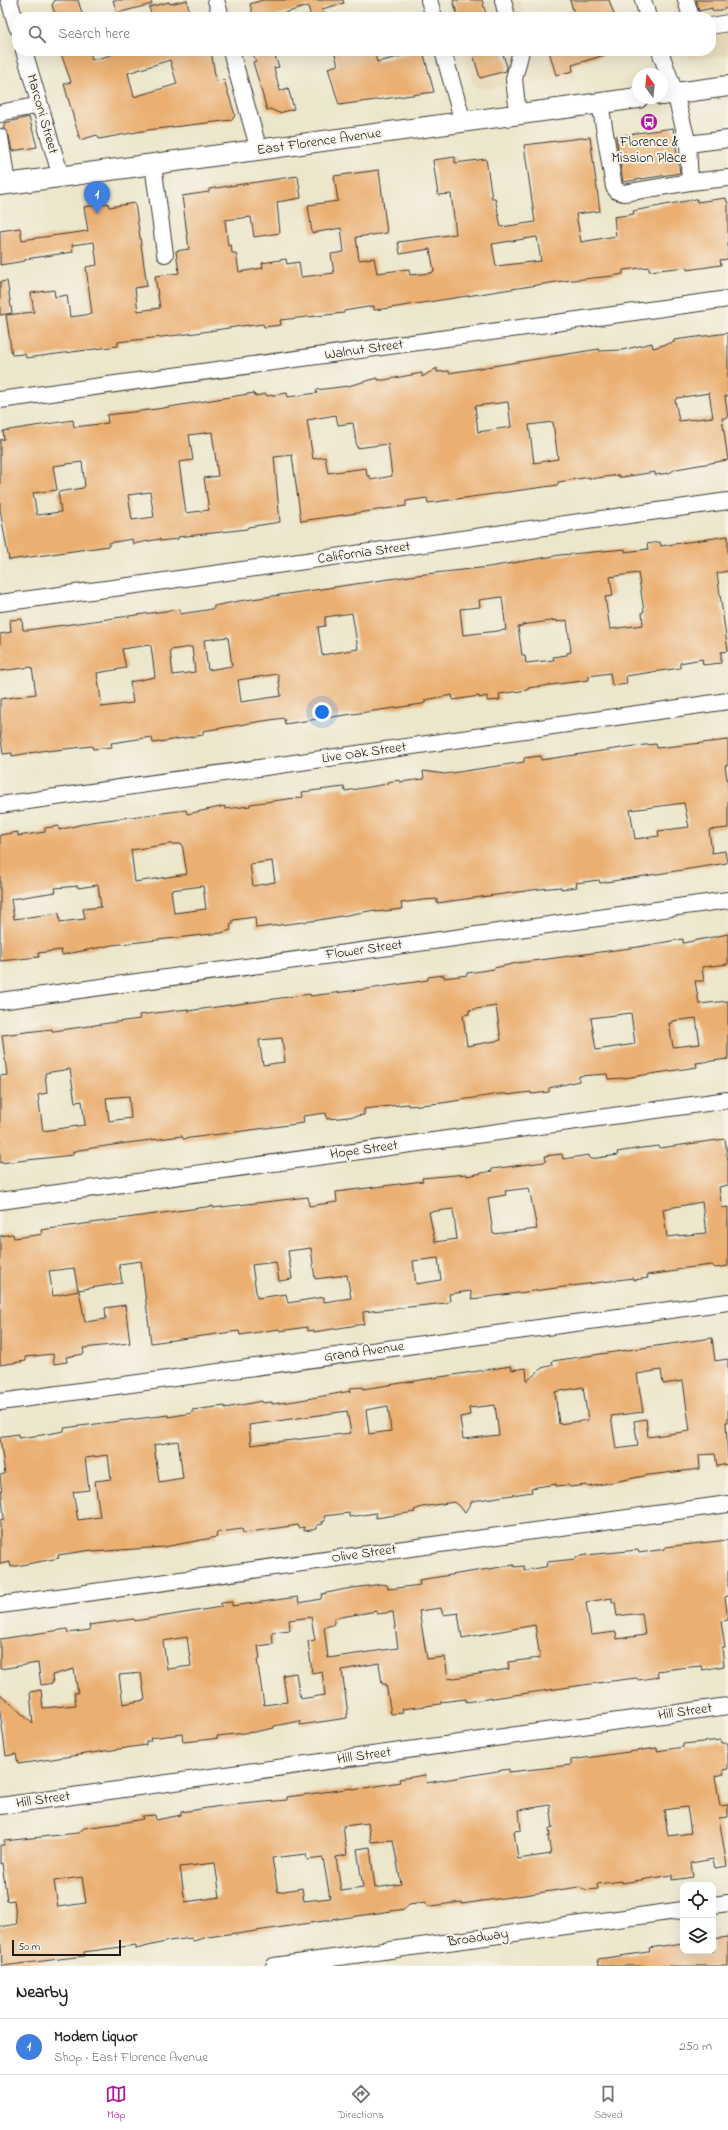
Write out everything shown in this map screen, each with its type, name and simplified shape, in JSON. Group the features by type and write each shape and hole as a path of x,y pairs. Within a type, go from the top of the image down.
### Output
{"main road":[{"path":"669,94 728,86"},
{"name":"East Florence Avenue","path":"4,185 632,99"}],"street":[{"path":"9,0 13,12"},
{"path":"216,0 220,12"},
{"path":"429,0 433,12"},
{"path":"503,0 506,12"},
{"path":"643,0 647,12"},
{"path":"686,0 690,12"},
{"path":"716,25 728,23"},
{"name":"Marconi Street","path":"25,56 61,177"},
{"path":"232,56 259,150"},
{"path":"444,56 463,122"},
{"path":"518,114 514,79 520,56"},
{"path":"661,56 669,94 688,144 690,182"},
{"path":"600,103 614,187 617,192 624,193 690,182 728,178"},
{"path":"0,114 40,105"},
{"path":"0,137 4,185"},
{"path":"688,144 728,139"},
{"path":"154,164 165,254"},
{"name":"Walnut Street","path":"0,400 728,299"},
{"name":"California Street","path":"0,603 144,584 728,500"},
{"name":"Live Oak Street","path":"0,805 728,701"},
{"name":"Flower Street","path":"0,1001 728,900"},
{"name":"Hope Street","path":"0,1201 728,1100"},
{"name":"Grand Avenue","path":"0,1402 728,1302"},
{"name":"Olive Street","path":"0,1605 728,1504"},
{"name":"Hill Street","path":"0,1806 728,1706"},
{"path":"716,1905 728,1903"},
{"name":"Broadway","path":"274,1966 680,1910"}],"shaded area":[{"path":"448,0 520,0 524,12 452,12"},
{"path":"671,0 728,0 728,55 691,60 688,56 716,56 716,12 675,12"},
{"path":"465,56 570,56 576,77 482,89 473,84"}],"building":[{"path":"55,0 78,0 82,12 54,12 52,5"},
{"path":"113,0 151,0 152,4 117,12"},
{"path":"187,0 189,12 150,12 149,7 169,2 170,4"},
{"path":"263,0 343,0 344,3 322,9 323,12 310,12 308,6 288,12 252,12 250,4"},
{"path":"453,0 482,0 486,12 457,12"},
{"path":"570,0 609,0 613,12 574,12"},
{"path":"696,0 728,0 728,8 713,12 712,8 699,11"},
{"path":"62,56 91,56 92,60 107,56 212,56 216,81 224,80 235,115 232,120 148,130 99,139 97,135 80,140 64,84 71,82","holes":["170,60 177,84 134,97 128,73"]},
{"path":"254,56 275,56 279,67 274,68 280,91 288,88 294,109 279,113 270,109 267,110 253,62 256,61"},
{"path":"335,56 375,56 377,62 402,56 424,56 434,92 339,105 328,68 338,65"},
{"path":"473,56 504,56 507,67 506,71 480,78"},
{"path":"550,56 601,56 572,65 573,71 556,75"},
{"path":"29,117 37,147 12,151 9,136 4,129 4,123"},
{"path":"673,128 680,173 623,182 616,136"},
{"path":"590,137 600,211 576,214 581,242 616,236 614,217 634,214 633,211 697,199 697,202 726,198 728,202 728,259 720,260 721,265 687,270 687,267 649,271 649,267 623,270 623,274 613,276 563,281 390,308 374,310 374,306 344,311 344,313 280,320 281,325 264,327 263,324 248,325 118,342 118,346 26,358 25,354 12,355 6,315 34,312 31,293 54,290 55,297 67,295 70,317 92,314 86,267 97,265 94,242 72,245 73,252 25,259 25,261 0,265 0,231 20,228 22,240 88,231 84,207 108,203 109,207 135,203 147,286 135,288 138,311 160,308 155,276 179,273 176,251 189,249 182,196 209,192 209,189 298,176 301,198 277,202 280,233 254,237 251,217 225,220 228,246 231,245 232,253 236,253 239,272 263,268 262,263 286,259 287,264 299,262 301,277 334,273 331,254 344,252 341,228 312,233 308,205 338,201 334,176 379,170 387,233 356,237 359,260 374,258 377,273 409,269 410,275 431,273 434,271 430,249 400,254 398,242 456,234 451,194 438,195 433,160 455,157 455,163 486,159 492,198 495,198 501,227 535,222 524,145","holes":["537,237 541,261 496,266 492,244"]},
{"path":"7,281 12,313 0,315 0,282"},
{"path":"728,333 728,396 725,396 728,418 722,418 728,460 676,469 669,473 655,475 655,472 623,477 619,477 619,475 590,479 590,477 558,482 558,485 428,503 427,498 406,501 406,506 301,521 292,455 274,457 280,522 248,527 247,529 178,537 178,539 160,541 160,539 133,544 132,539 109,543 109,546 9,560 0,510 0,440 4,439 3,431 73,420 74,427 108,423 107,415 157,409 254,393 255,396 266,394 267,396 287,393 288,397 317,393 316,390 348,386 378,378 378,380 384,380 422,373 422,377 437,368 437,372 449,371 449,373 599,349 600,351 622,350 652,343 653,348 674,342 674,340","holes":["709,393 713,417 679,421 675,400 677,398","508,402 511,427 478,432 475,406","336,415 338,425 353,423 357,448 388,444 392,476 371,480 370,476 367,476 366,468 328,473 325,457 313,459 307,420","553,422 558,459 534,463 529,425","212,432 218,476 204,478 209,510 186,513 179,462 193,460 189,435","82,462 85,486 83,488 58,492 61,512 37,515 33,493 57,490 53,466","150,492 154,517 132,520 128,495"]},
{"path":"728,536 728,571 717,573 728,651 721,652 721,663 703,665 702,659 680,663 680,668 626,676 627,684 612,686 610,673 589,676 589,680 528,688 528,690 499,694 500,700 487,701 487,696 479,698 479,696 453,700 452,695 425,700 425,703 422,704 285,724 284,718 263,721 203,731 203,735 153,743 152,737 111,743 112,747 93,749 92,746 47,750 12,756 12,753 3,754 0,732 0,699 36,694 32,667 0,671 0,634 11,632 10,620 22,619 23,630 28,630 180,609 180,614 207,610 214,608 214,606 239,601 417,575 489,567 560,555 625,549 625,552 648,549 647,544 660,542 661,546","holes":["638,573 644,611 642,612 643,625 610,629 605,597 613,596 610,577","502,597 506,630 463,635 460,609 480,607 479,600","352,613 358,649 322,655 318,627 325,626 325,617","557,620 557,622 567,620 571,652 567,653 567,655 553,657 554,660 526,663 525,655 522,655 518,627","228,637 232,666 208,670 204,640","149,645 151,646 155,677 130,682 133,703 102,707 97,673 126,668 122,649","192,647 195,672 173,675 170,650","278,674 281,696 241,702 238,680"]},
{"path":"728,740 728,765 725,766 728,784 728,828 709,830 712,853 725,851 727,863 600,883 599,880 576,883 577,887 561,889 561,887 540,889 437,903 437,899 401,903 402,909 375,912 375,910 319,920 256,928 255,917 233,920 233,924 230,925 231,930 221,933 112,945 62,955 61,950 38,953 39,957 0,961 0,835 18,832 18,836 45,832 45,828 59,826 59,830 91,822 186,810 187,814 225,806 225,809 250,806 250,804 303,797 302,792 344,787 345,791 387,784 387,782 400,780 400,782 424,779 423,771 445,774 524,762 524,758 541,756 541,760 656,744 657,748","holes":["684,803 689,827 658,831 659,836 635,839 630,810","169,844 182,844 187,874 135,882 131,850","272,861 275,882 253,886 250,864","98,885 101,907 83,909 85,919 60,922 59,913 14,919 11,899 56,892 55,888 78,886 78,888","203,886 206,909 174,913 171,890"]},
{"path":"728,934 728,964 702,967 704,981 695,981 699,1004 728,1001 728,1059 696,1063 697,1067 624,1078 608,1079 607,1074 579,1076 579,1081 549,1088 549,1092 531,1094 531,1092 507,1095 499,1094 442,1103 408,1106 408,1104 364,1109 364,1115 340,1118 327,1119 326,1113 303,1116 304,1123 183,1139 182,1136 120,1144 79,1150 73,1152 73,1155 0,1163 0,1076 7,1075 2,1035 52,1029 52,1031 54,1031 140,1019 139,1015 188,1009 188,1011 310,994 310,996 375,988 428,980 428,977 444,975 444,978 467,975 467,973 494,969 517,963 638,947 683,939 683,943","holes":["496,1006 501,1040 467,1046 463,1015 469,1014 469,1010","631,1013 635,1044 596,1050 591,1018","696,1018 700,1044 673,1047 669,1023 672,1023 672,1021","282,1038 285,1062 263,1065 259,1040","70,1069 75,1102 82,1101 85,1125 43,1131 38,1095 47,1093 45,1073","129,1096 131,1118 109,1121 106,1098"]},
{"path":"725,1139 728,1162 728,1185 719,1187 722,1208 728,1207 728,1266 715,1268 712,1265 677,1269 677,1271 647,1275 648,1278 634,1280 633,1278 472,1299 471,1291 449,1294 450,1301 446,1303 363,1312 364,1324 314,1332 314,1330 308,1331 307,1327 280,1331 279,1329 240,1335 239,1331 151,1343 141,1261 119,1264 122,1283 78,1290 74,1268 49,1271 53,1296 79,1291 85,1322 106,1319 105,1308 125,1305 130,1343 83,1348 84,1354 66,1357 67,1362 54,1364 53,1354 25,1357 26,1361 0,1365 0,1236 13,1234 14,1238 37,1235 42,1234 41,1230 213,1206 213,1208 308,1197 309,1206 337,1202 336,1192 423,1181 422,1178 467,1174 467,1176 492,1171 492,1169 544,1162 546,1161 545,1156 562,1154 563,1159 589,1155 590,1159 618,1155 617,1152 642,1148 659,1146 660,1148","holes":["529,1188 537,1229 493,1234 488,1198 506,1195 505,1191","702,1202 706,1233 667,1237 663,1209","453,1209 457,1239 435,1242 429,1212","311,1248 315,1279 347,1275 351,1298 324,1302 324,1297 288,1303 286,1294 257,1298 252,1265 276,1262 279,1281 292,1279 288,1251","438,1258 441,1280 416,1284 413,1261"]},
{"path":"712,1338 715,1361 728,1359 728,1422 726,1422 728,1464 717,1466 715,1454 699,1455 700,1469 649,1475 588,1487 587,1485 570,1487 568,1485 556,1486 556,1484 531,1488 532,1492 472,1501 465,1512 454,1502 422,1507 414,1510 415,1512 376,1518 376,1513 349,1517 349,1513 324,1516 325,1521 322,1522 323,1524 317,1525 317,1529 304,1531 304,1527 299,1528 298,1525 243,1533 242,1529 216,1533 217,1537 164,1547 92,1552 92,1550 58,1555 59,1558 11,1567 10,1562 0,1564 0,1520 4,1519 0,1475 5,1474 0,1438 5,1436 18,1434 18,1438 42,1435 64,1431 64,1428 168,1415 168,1417 192,1413 192,1410 225,1406 225,1408 262,1401 262,1403 272,1402 272,1404 295,1401 351,1391 350,1388 363,1387 363,1389 511,1366 512,1370 526,1368 527,1381 542,1368 553,1365 552,1361","holes":["661,1370 663,1384 683,1381 690,1431 648,1437 646,1419 634,1421 638,1446 616,1449 611,1416 643,1412 637,1374","583,1387 588,1420 559,1424 555,1392","495,1405 499,1435 463,1439 460,1417 470,1415 469,1408","388,1406 391,1431 369,1434 366,1410","347,1411 351,1433 251,1445 249,1425","178,1441 183,1478 159,1482 154,1445","108,1455 111,1479 95,1481 100,1517 78,1520 73,1492 89,1490 85,1458"]},
{"path":"728,1540 728,1596 725,1597 728,1620 721,1621 725,1648 722,1648 724,1666 702,1670 701,1666 680,1668 657,1671 658,1677 639,1680 636,1678 466,1702 466,1699 440,1702 441,1704 402,1709 403,1713 391,1714 386,1684 382,1684 379,1663 342,1670 348,1714 347,1718 300,1725 300,1721 254,1732 217,1736 218,1738 203,1740 183,1742 182,1734 150,1738 151,1741 146,1741 146,1745 18,1764 16,1754 6,1756 0,1712 0,1694 33,1724 30,1692 41,1690 43,1708 76,1705 74,1693 78,1693 74,1669 52,1675 53,1683 41,1685 38,1663 0,1669 0,1639 67,1629 68,1633 90,1630 89,1625 134,1619 135,1621 221,1607 221,1603 232,1602 232,1606 298,1597 299,1603 321,1599 322,1594 346,1589 382,1584 387,1585 388,1589 420,1585 419,1580 514,1565 514,1567 524,1566 524,1570 546,1567 547,1562 576,1559 576,1557 586,1555 638,1550 639,1553 665,1549 665,1547","holes":["612,1598 612,1602 615,1602 617,1616 642,1613 645,1635 617,1639 616,1632 591,1635 586,1602","441,1608 443,1615 458,1613 462,1638 535,1625 540,1658 508,1662 509,1669 448,1679 445,1657 427,1659 419,1611","377,1611 377,1614 393,1612 398,1648 328,1658 324,1627 333,1625 335,1618","311,1617 315,1640 308,1641 312,1673 322,1671 325,1695 300,1699 296,1673 283,1675 287,1702 264,1705 257,1659 260,1659 258,1646 273,1644 272,1632 290,1630 289,1620","187,1637 191,1666 167,1669 163,1641","141,1673 145,1700 123,1704 119,1675"]},
{"path":"721,1740 722,1743 728,1743 728,1769 723,1770 724,1774 715,1776 720,1806 728,1805 728,1817 719,1818 727,1866 715,1868 713,1859 691,1863 693,1877 672,1880 672,1875 622,1883 622,1881 597,1884 598,1889 587,1890 579,1887 462,1904 462,1902 427,1906 426,1902 409,1904 405,1909 208,1937 193,1941 192,1938 169,1941 136,1949 136,1945 84,1952 84,1956 2,1966 0,1927 17,1924 14,1900 7,1901 2,1863 0,1864 0,1845 4,1845 4,1841 78,1833 84,1828 143,1819 142,1816 155,1815 156,1820 181,1815 181,1812 221,1806 287,1800 287,1797 353,1788 353,1790 400,1782 399,1779 425,1775 426,1783 509,1769 509,1772 571,1765 571,1760 657,1748 657,1751 683,1747 683,1744","holes":["550,1805 553,1828 549,1829 550,1836 548,1836 551,1854 518,1859 514,1831 521,1830 519,1810","687,1807 691,1833 668,1836 664,1810","368,1823 371,1842 393,1840 401,1884 375,1888 370,1847 357,1849 363,1888 341,1891 336,1857 347,1855 343,1826","306,1854 307,1860 323,1858 330,1898 304,1901 302,1888 278,1892 272,1858","215,1863 220,1897 185,1902 180,1867","82,1877 86,1903 58,1907 54,1881"]},
{"path":"728,1937 728,1966 599,1966 598,1959 650,1952 649,1948 680,1943 680,1954 716,1954 716,1939"}],"place":[{"name":"Florence & Mission Place","path":"649,122"},
{"name":"Modern Liquor","path":"97,214"}]}
